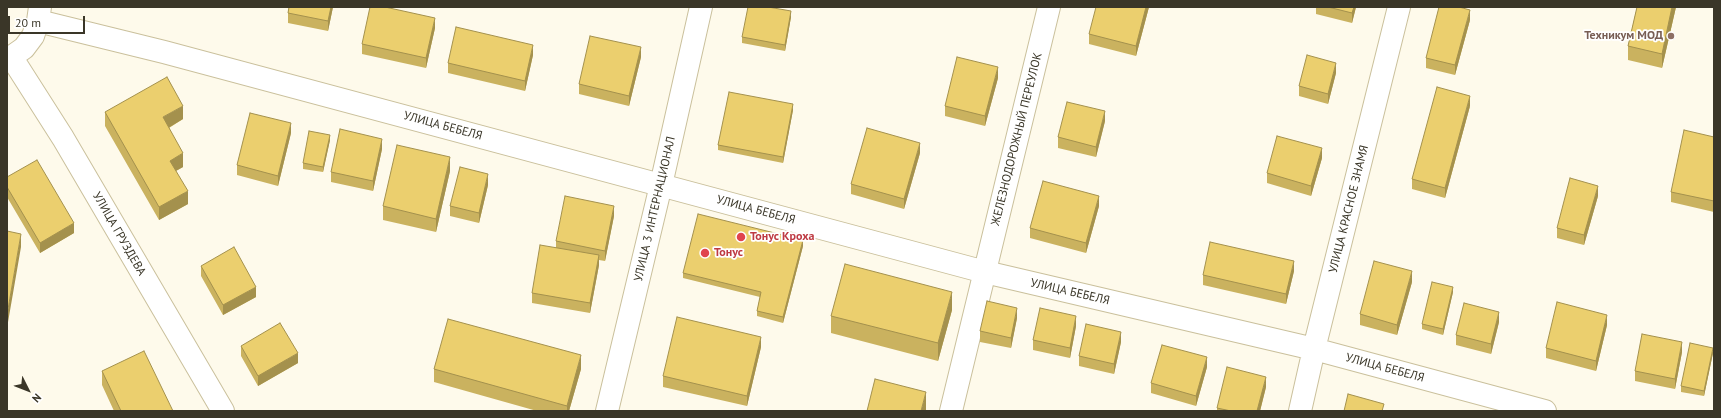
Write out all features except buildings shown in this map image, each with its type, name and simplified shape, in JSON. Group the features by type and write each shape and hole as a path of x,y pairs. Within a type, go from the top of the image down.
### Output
{"street":[{"name":"УЛИЦА 3 ИНТЕРНАЦИОНАЛ","path":"607,411 661,185 701,7"},
{"name":"ЖЕЛЕЗНОДОРОЖНЫЙ ПЕРЕУЛОК","path":"951,411 1049,7"},
{"name":"УЛИЦА КРАСНОЕ ЗНАМЯ","path":"1300,411 1399,7"},
{"name":"УЛИЦА БЕБЕЛЯ","path":"39,14 164,52 985,272 1314,349 1545,411"},
{"path":"10,59 24,48 33,36 39,14"},
{"name":"УЛИЦА ГРУЗДЕВА","path":"10,59 63,138 223,411"}],"place":[{"name":"Техникум МОД","path":"1671,36"},
{"name":"Тонус Кроха","path":"741,237"},
{"name":"Тонус","path":"705,253"}]}
